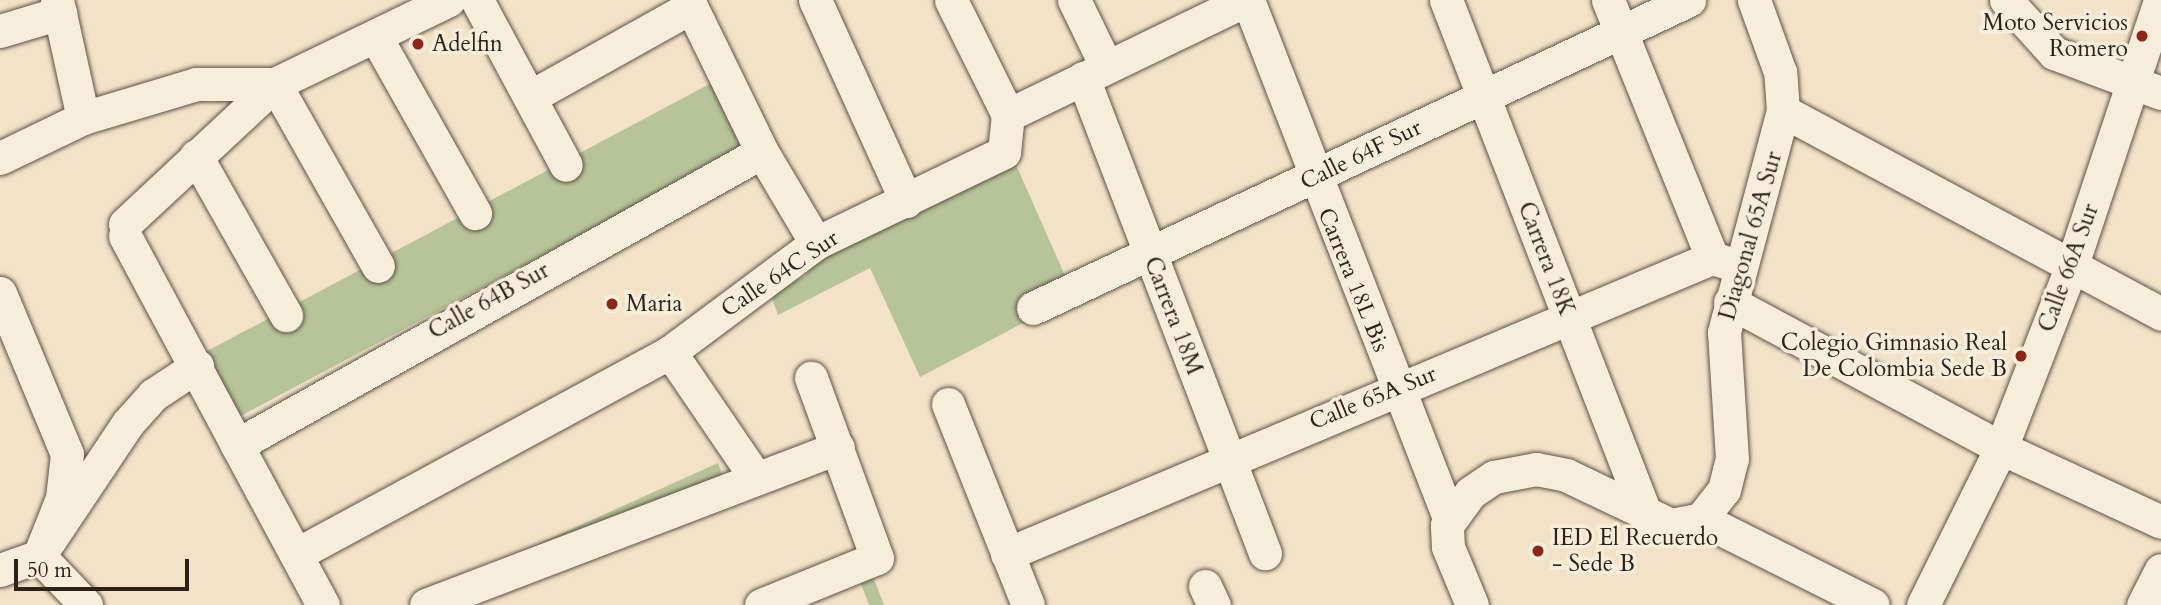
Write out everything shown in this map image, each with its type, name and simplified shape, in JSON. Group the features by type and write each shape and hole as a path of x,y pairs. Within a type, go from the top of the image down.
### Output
{"street":[{"path":"323,605 125,230 196,156 275,85 377,39 412,8 449,0"},
{"path":"477,0 566,165"},
{"path":"815,0 906,201"},
{"path":"951,0 1007,115 1094,72 1198,9 1247,0"},
{"path":"1074,0 1094,72"},
{"name":"Carrera 18L Bis","path":"1247,0 1312,178 1449,518"},
{"name":"Carrera 18K","path":"1446,0 1647,519"},
{"path":"1608,0 1726,262"},
{"name":"Calle 64F Sur","path":"1033,308 1150,256 1689,0"},
{"name":"Diagonal 65A Sur","path":"1700,519 1724,490 1732,459 1722,377 1730,302 1726,262 1783,111 1780,72 1754,0"},
{"path":"2006,0 2054,53 2148,89"},
{"name":"Calle 66A Sur","path":"1923,605 2001,448 2072,265 2148,89 2160,0"},
{"path":"530,97 690,4 762,152 816,243"},
{"path":"0,31 58,7 83,118"},
{"path":"377,39 475,213"},
{"name":"Carrera 18M","path":"1094,72 1150,256 1265,553"},
{"path":"0,158 83,118 196,84 275,85"},
{"path":"275,85 378,266"},
{"path":"1783,111 2161,314"},
{"name":"Calle 64C Sur","path":"297,554 670,352 816,243 1004,152 1007,115"},
{"name":"Calle 64B Sur","path":"242,455 762,152"},
{"path":"196,156 286,315"},
{"name":"Calle 65A Sur","path":"1007,554 1227,458 1396,390 1567,316 1726,262"},
{"path":"0,293 67,454 62,498 38,556"},
{"path":"1730,302 2001,448 2161,522"},
{"path":"670,352 756,478"},
{"path":"0,570 38,556 128,423 153,395 197,366"},
{"path":"761,605 877,558 811,378"},
{"path":"948,404 1028,605"},
{"path":"426,605 838,448"},
{"path":"1462,602 1448,547 1449,518 1482,484 1536,469 1581,481 1647,519 1671,525 1700,519 1873,605"},
{"path":"38,556 86,605"},
{"path":"2143,605 2161,570"}],"green space":[{"path":"717,80 751,144 233,420 199,356"},
{"path":"1013,158 1066,278 1018,300 1027,321 920,377 870,268 778,315 770,293 805,276 828,245"},
{"path":"718,463 724,479 514,555"},
{"path":"872,574 884,605 869,605 859,579"}],"place":[{"name":"Moto Servicios Romero","path":"2142,36"},
{"name":"Adelfin","path":"418,44"},
{"name":"Maria","path":"612,304"},
{"name":"Colegio Gimnasio Real De Colombia Sede B","path":"2021,356"},
{"name":"IED El Recuerdo - Sede B","path":"1538,551"}]}
